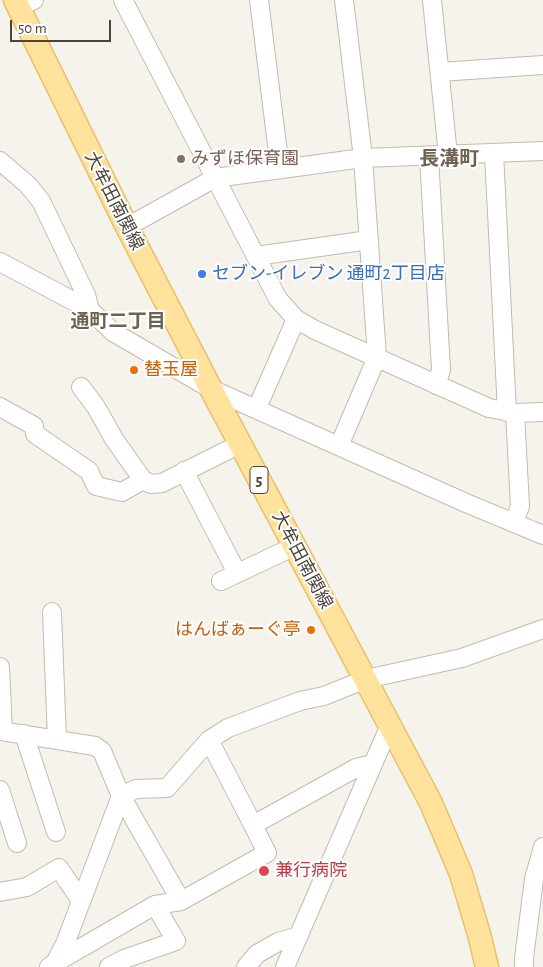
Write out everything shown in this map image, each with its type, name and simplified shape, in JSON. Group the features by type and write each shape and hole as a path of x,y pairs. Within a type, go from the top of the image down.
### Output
{"main road":[{"name":"大牟田南関線","path":"22,2 127,227 294,546 432,803 461,874 487,967"}],"street":[{"path":"123,0 278,299 296,319 315,330 489,408 511,413 543,412"},
{"path":"259,0 280,169"},
{"path":"339,446 377,357 362,158 344,0"},
{"path":"432,0 448,155"},
{"path":"440,72 543,66"},
{"path":"127,227 215,178 362,158 543,151"},
{"path":"494,153 511,413 520,506 514,523"},
{"path":"429,156 441,370 436,385"},
{"path":"0,161 28,185 41,201 86,295 90,310"},
{"path":"256,256 368,240"},
{"path":"0,262 90,310 113,332 211,389 543,535"},
{"path":"256,408 296,319"},
{"path":"81,387 143,480 151,484 162,483 240,444"},
{"path":"0,407 34,426 35,434 89,471 96,486 122,492 143,480"},
{"path":"184,471 237,573"},
{"path":"221,581 294,546"},
{"path":"52,612 57,740"},
{"path":"52,965 65,944 121,796 136,789 167,788 209,740 228,728 300,701 324,696 366,679 462,658 543,629"},
{"path":"0,667 2,731 95,746 102,751 121,796 180,901"},
{"path":"286,967 390,725"},
{"path":"24,734 56,832"},
{"path":"52,965 155,905 180,901 267,853 209,740"},
{"path":"252,825 356,768 372,764"},
{"path":"0,790 17,843"},
{"path":"524,967 534,879 543,847"},
{"path":"0,892 27,887 59,868 81,901"},
{"path":"109,967 124,959 176,941 155,905"},
{"path":"246,967 257,954 278,942 299,936"}],"place":[{"name":"みずほ保育園","path":"181,159"},
{"name":"セブン-イレブン 通町2丁目店","path":"202,274"},
{"name":"替玉屋","path":"134,370"},
{"name":"はんばぁーぐ亭","path":"311,630"},
{"name":"兼行病院","path":"264,871"}],"district":[{"name":"長溝町","path":"449,159"},
{"name":"通町二丁目","path":"118,321"}]}
